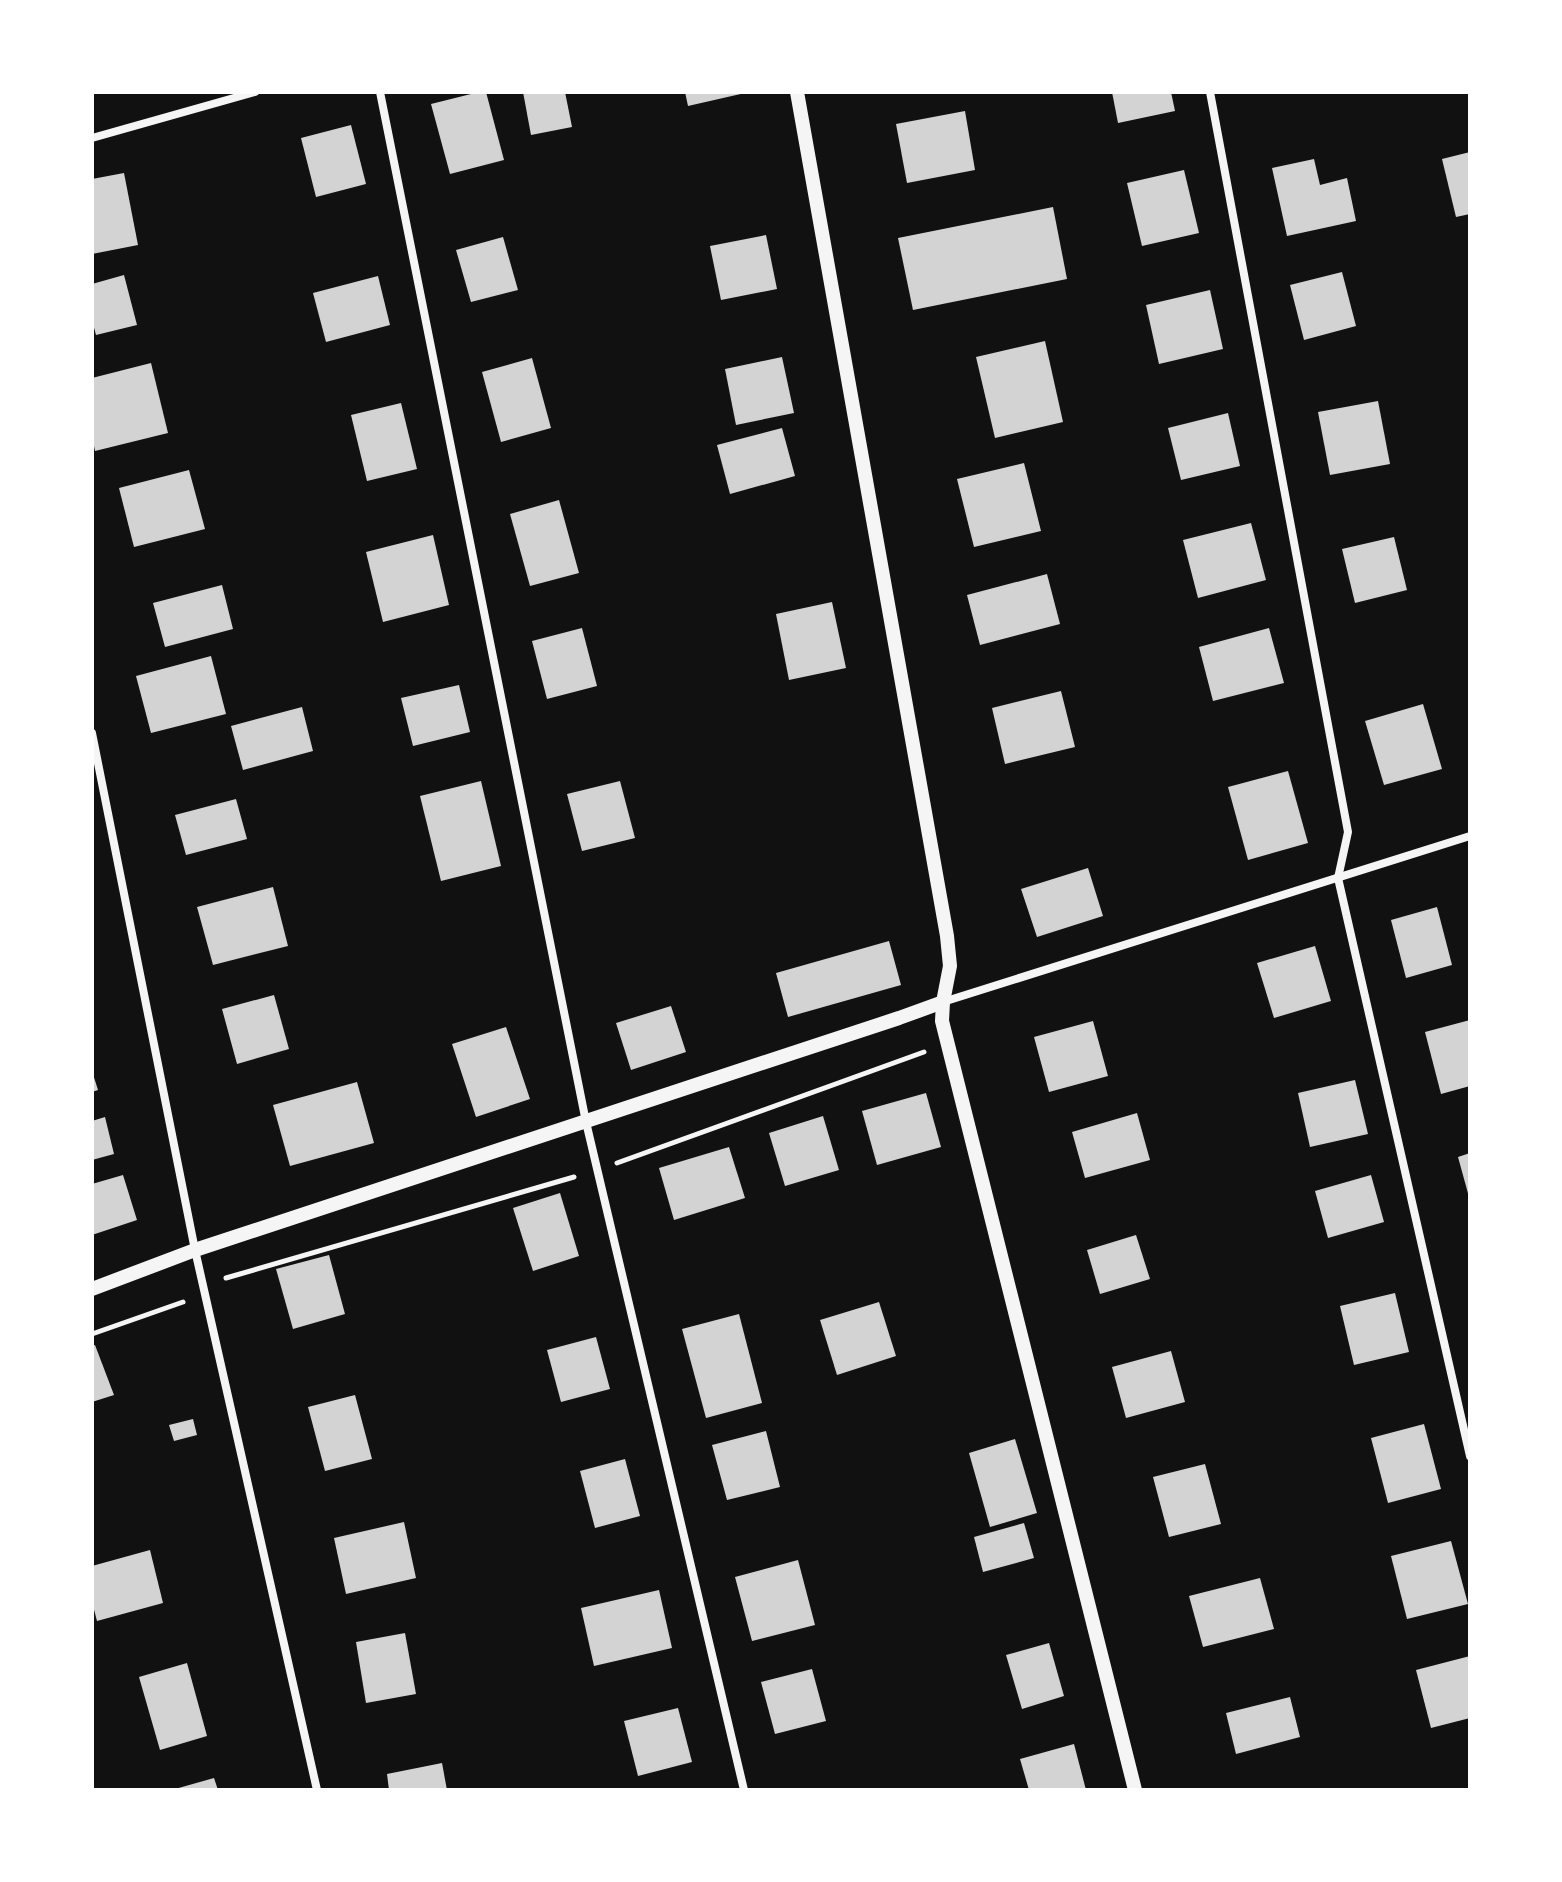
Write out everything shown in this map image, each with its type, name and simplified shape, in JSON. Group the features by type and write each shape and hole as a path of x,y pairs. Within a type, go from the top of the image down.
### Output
{"street":[{"path":"92,138 255,92"},
{"path":"380,92 586,1122 744,1790"},
{"path":"797,92 947,936 950,966 942,1021 1135,1790"},
{"path":"1210,92 1348,832 1338,878 1470,1456"},
{"path":"92,733 195,1250 317,1790"},
{"path":"92,1289 195,1250 943,1002 1470,836"}],"path":[{"path":"92,1334 205,1295 226,1278 598,1170 948,1044"}],"building":[{"path":"486,92 504,160 450,174 431,104"},
{"path":"523,92 565,92 572,127 531,135"},
{"path":"685,92 745,92 745,93 688,106"},
{"path":"1112,92 1171,92 1175,111 1118,123"},
{"path":"965,111 975,170 907,183 896,124"},
{"path":"351,125 366,184 316,197 301,138"},
{"path":"1470,152 1470,214 1456,217 1442,159"},
{"path":"1314,159 1320,185 1347,178 1356,221 1287,236 1272,168"},
{"path":"1184,170 1199,233 1142,246 1127,183"},
{"path":"124,173 138,245 92,254 92,179"},
{"path":"1053,207 1067,279 913,310 898,238"},
{"path":"766,235 777,289 721,300 710,246"},
{"path":"503,237 518,290 471,302 456,250"},
{"path":"1342,272 1356,326 1304,340 1290,285"},
{"path":"124,275 137,325 96,335 92,320 92,284"},
{"path":"378,276 390,325 326,342 313,293"},
{"path":"1210,290 1223,349 1159,364 1146,305"},
{"path":"1045,341 1063,422 995,438 976,357"},
{"path":"782,357 794,413 736,425 725,369"},
{"path":"532,358 551,428 501,442 482,372"},
{"path":"151,363 168,433 95,451 92,378"},
{"path":"1378,401 1390,464 1330,475 1318,412"},
{"path":"401,403 417,469 367,481 351,415"},
{"path":"1228,413 1240,466 1181,480 1168,428"},
{"path":"782,428 795,476 730,494 717,445"},
{"path":"1024,463 1041,531 974,547 957,479"},
{"path":"189,470 205,529 134,547 119,488"},
{"path":"559,500 579,573 530,586 510,514"},
{"path":"1251,523 1266,580 1198,598 1183,540"},
{"path":"433,535 449,605 383,622 366,552"},
{"path":"1394,537 1407,590 1355,603 1342,549"},
{"path":"1047,574 1060,624 980,645 967,595"},
{"path":"222,585 233,629 165,647 153,603"},
{"path":"832,602 846,668 789,680 776,614"},
{"path":"582,628 597,686 547,699 532,641"},
{"path":"1269,628 1284,683 1213,701 1199,647"},
{"path":"211,656 226,714 151,733 136,676"},
{"path":"459,685 470,732 413,746 401,698"},
{"path":"1061,691 1075,747 1005,764 992,708"},
{"path":"1423,704 1442,769 1384,785 1365,721"},
{"path":"302,707 313,751 243,770 231,726"},
{"path":"1288,771 1308,843 1248,860 1228,787"},
{"path":"481,781 501,866 441,881 420,796"},
{"path":"620,781 635,838 582,851 567,794"},
{"path":"236,799 247,839 186,855 175,815"},
{"path":"1088,868 1103,916 1037,937 1021,889"},
{"path":"273,887 288,946 213,965 197,907"},
{"path":"1437,907 1452,965 1406,978 1391,920"},
{"path":"889,941 901,985 788,1017 776,973"},
{"path":"1315,946 1331,1001 1274,1018 1257,963"},
{"path":"274,995 289,1049 237,1064 222,1009"},
{"path":"671,1006 686,1052 631,1070 616,1023"},
{"path":"1470,1020 1470,1086 1441,1094 1425,1032"},
{"path":"1093,1021 1108,1076 1049,1092 1034,1037"},
{"path":"506,1027 530,1099 476,1117 452,1044"},
{"path":"92,1071 98,1090 92,1092"},
{"path":"1355,1080 1368,1134 1310,1147 1298,1093"},
{"path":"357,1082 374,1143 290,1166 273,1105"},
{"path":"926,1093 941,1147 877,1165 862,1111"},
{"path":"1137,1113 1150,1160 1085,1178 1072,1132"},
{"path":"823,1116 839,1170 785,1186 769,1133"},
{"path":"105,1117 114,1154 92,1160 92,1121"},
{"path":"729,1147 745,1198 674,1220 659,1168"},
{"path":"1470,1153 1470,1197 1469,1197 1458,1157"},
{"path":"123,1175 137,1220 92,1235 92,1184"},
{"path":"1371,1175 1384,1222 1328,1238 1315,1191"},
{"path":"560,1193 579,1256 533,1271 513,1208"},
{"path":"1136,1235 1150,1279 1100,1294 1087,1250"},
{"path":"329,1255 345,1314 293,1329 276,1269"},
{"path":"1395,1293 1409,1352 1354,1365 1340,1306"},
{"path":"879,1302 896,1356 837,1375 820,1320"},
{"path":"739,1314 762,1403 706,1418 682,1329"},
{"path":"596,1337 610,1389 561,1402 547,1350"},
{"path":"95,1345 114,1395 92,1402 92,1346"},
{"path":"1171,1351 1185,1402 1126,1418 1112,1367"},
{"path":"355,1395 372,1459 325,1471 308,1407"},
{"path":"193,1419 197,1435 174,1441 169,1425"},
{"path":"1424,1424 1441,1489 1388,1503 1371,1438"},
{"path":"766,1431 780,1487 727,1500 712,1445"},
{"path":"1015,1439 1037,1513 990,1527 969,1453"},
{"path":"625,1459 640,1516 595,1528 580,1471"},
{"path":"1205,1464 1221,1524 1169,1537 1153,1477"},
{"path":"404,1522 416,1578 346,1594 334,1538"},
{"path":"1024,1523 1034,1558 983,1572 974,1537"},
{"path":"1451,1541 1468,1604 1407,1619 1391,1556"},
{"path":"150,1550 163,1603 97,1621 92,1602 92,1566"},
{"path":"798,1560 815,1625 752,1641 735,1577"},
{"path":"1260,1578 1274,1629 1203,1647 1189,1596"},
{"path":"659,1590 672,1648 594,1666 581,1608"},
{"path":"405,1633 416,1694 366,1703 356,1642"},
{"path":"1049,1643 1064,1696 1022,1709 1006,1655"},
{"path":"1470,1656 1470,1718 1431,1728 1416,1670"},
{"path":"187,1663 207,1736 160,1750 139,1677"},
{"path":"812,1669 826,1721 775,1734 761,1682"},
{"path":"1290,1697 1300,1737 1236,1754 1226,1713"},
{"path":"678,1708 692,1762 638,1776 624,1721"},
{"path":"1074,1744 1086,1790 1029,1790 1020,1759"},
{"path":"442,1763 447,1790 389,1790 387,1774"},
{"path":"214,1778 218,1790 175,1789"}]}
